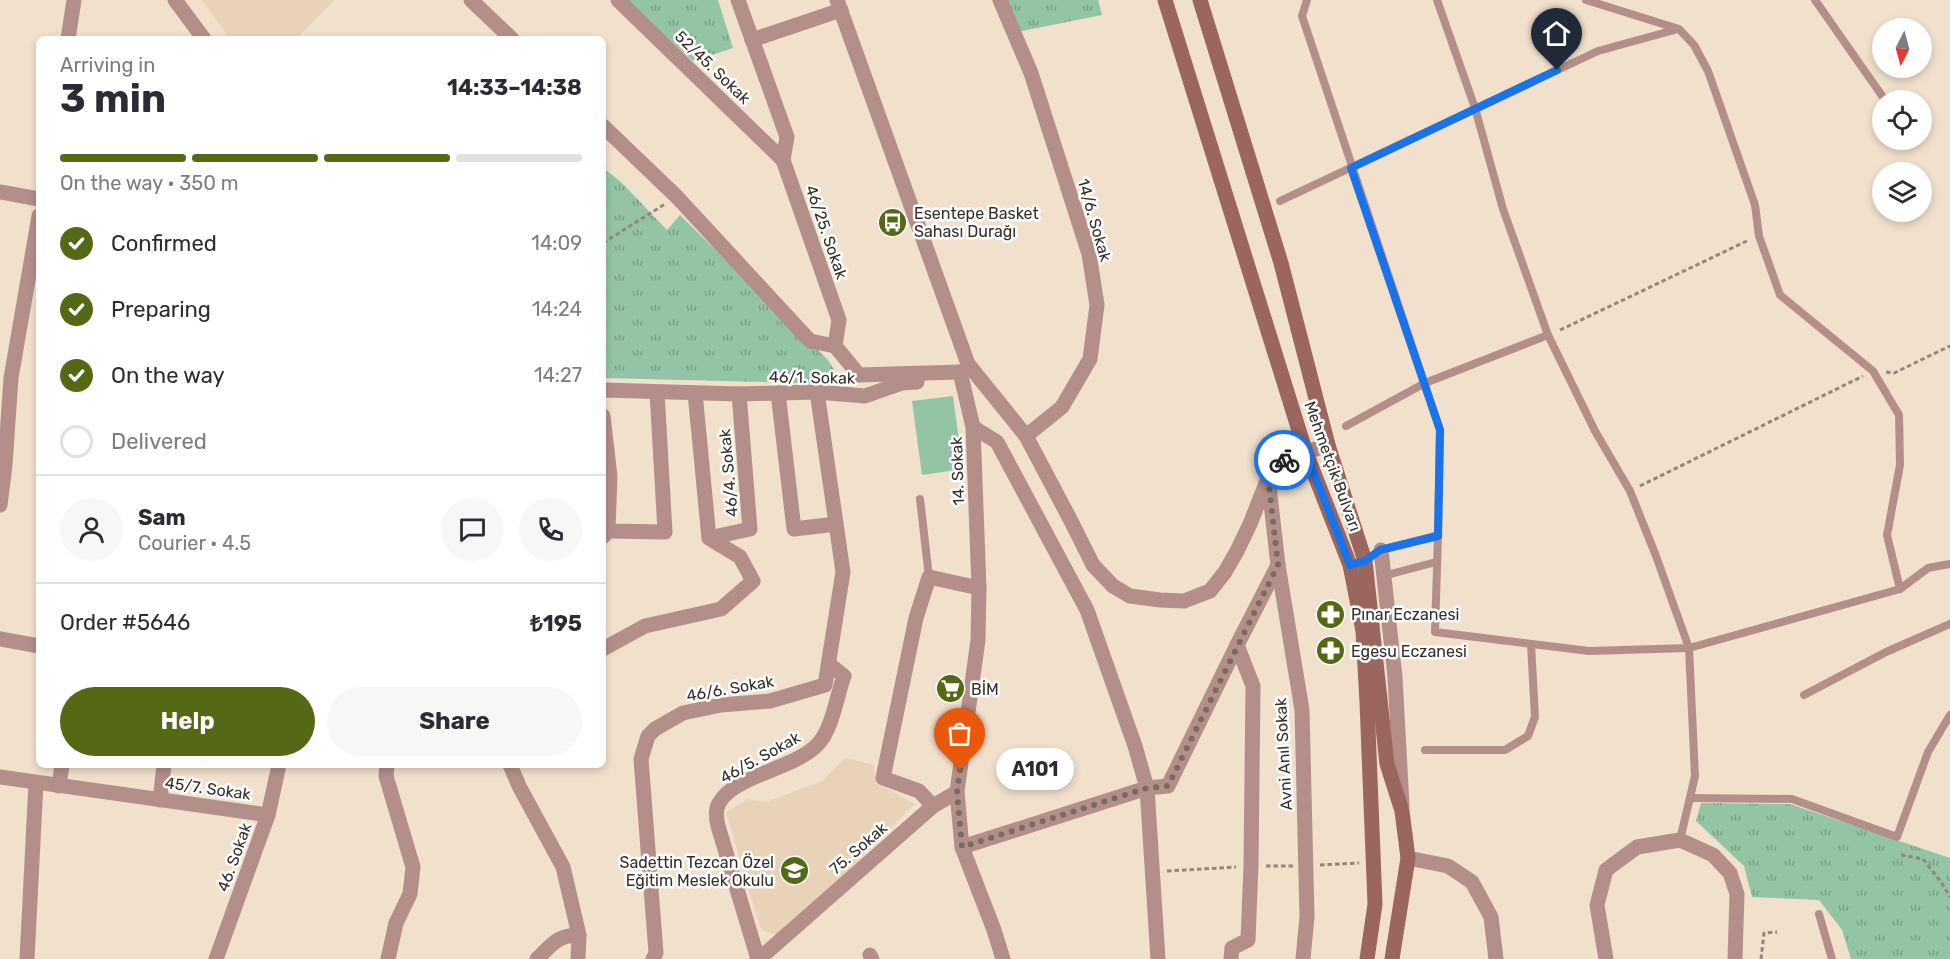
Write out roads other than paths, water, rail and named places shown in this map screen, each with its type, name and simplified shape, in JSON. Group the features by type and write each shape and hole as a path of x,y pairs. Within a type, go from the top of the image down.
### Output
{"main road":[{"name":"Mehmetçik Bulvarı","path":"1165,0 1306,453 1358,563 1367,702 1375,904 1367,959"},
{"name":"Mehmetçik Bulvarı","path":"1200,0 1281,263 1358,563 1387,764 1402,811 1408,858 1392,959"}],"street":[{"path":"68,36 74,0"},
{"path":"175,0 196,36"},
{"path":"471,0 509,36"},
{"name":"52/45. Sokak","path":"618,0 783,160"},
{"name":"46/25. Sokak","path":"738,0 787,137 783,160 839,320 835,346"},
{"name":"14/6. Sokak","path":"999,0 1031,73 1089,254 1096,305 1090,358 1062,407 1026,436"},
{"path":"752,40 839,5"},
{"name":"14. Sokak","path":"839,5 963,372 974,427 979,588 978,640 957,792 962,847 1003,959"},
{"path":"606,129 677,197 810,341 835,346 859,375 963,372 1026,436 1093,565 1113,586 1130,596 1184,601 1210,591 1225,572 1237,551 1274,463 1328,445"},
{"path":"0,192 36,198"},
{"path":"0,505 11,378 36,233"},
{"name":"46/1. Sokak","path":"606,390 739,394 817,392 865,396 902,383 963,372"},
{"path":"606,530 665,532 657,392"},
{"name":"46/6. Sokak","path":"658,957 641,759 648,735 683,713 721,705 770,701 825,684 843,572 817,392"},
{"path":"695,393 710,538"},
{"path":"778,393 794,529 836,524"},
{"name":"46/4. Sokak","path":"710,538 750,529 739,394"},
{"path":"974,427 997,441 1087,610 1135,746 1147,788 1158,959"},
{"path":"606,442 610,476 606,519"},
{"name":"Avni Anıl Sokak","path":"1268,477 1278,565 1302,710 1307,917 1303,959"},
{"name":"46/4. Sokak","path":"606,647 645,626 721,609 753,581 740,557 710,538"},
{"path":"1358,563 1380,550 1395,677 1402,811"},
{"path":"962,847 1147,788 1168,786 1278,565"},
{"path":"933,806 919,792 883,778 916,618 930,577 979,588"},
{"path":"0,639 36,645"},
{"path":"1231,959 1232,948 1248,940 1251,866 1253,686 1237,645"},
{"name":"46/5. Sokak","path":"758,959 718,826 717,808 723,798 737,787 807,754 818,744 826,731 844,676 828,664"},
{"path":"59,786 62,768"},
{"path":"160,800 164,768"},
{"name":"46. Sokak","path":"216,959 268,815 278,768"},
{"path":"387,768 386,776 413,867 410,894 396,923 388,959"},
{"path":"511,768 563,867 579,935 578,959"},
{"name":"45/7. Sokak","path":"0,777 268,815"},
{"path":"27,959 36,783"},
{"name":"75. Sokak","path":"758,959 933,806 957,792"},
{"path":"1606,959 1597,905 1606,870 1637,847 1680,840 1713,855 1731,873 1737,894 1735,959"},
{"path":"1408,858 1448,866 1472,882 1491,917 1496,959"},
{"path":"537,959 558,939 568,935 579,935"}],"lane":[{"path":"1307,0 1302,16 1440,430 1435,632 1589,651 1689,648 1900,589 1928,568 1950,564"},
{"path":"1437,0 1475,108 1503,209 1548,335 1595,431 1630,491 1689,648 1695,776 1680,840"},
{"path":"1586,0 1679,29 1694,45 1708,71 1755,205 1759,236 1780,295 1873,371 1899,414 1900,465 1887,535 1900,589"},
{"path":"1815,0 1878,90"},
{"path":"1280,201 1598,51 1679,29"},
{"path":"1346,426 1425,383 1548,335"},
{"path":"920,499 930,577"},
{"path":"1380,550 1438,536"},
{"path":"1383,576 1436,562"},
{"path":"1804,695 1886,652 1950,624"},
{"path":"1425,750 1505,750 1528,736 1535,717 1531,644"},
{"path":"1690,798 1792,799 1897,837 1928,752 1950,715"},
{"path":"1820,914 1832,959"}],"place":[{"name":"Esentepe Basket Sahası Durağı","path":"893,222"},
{"name":"Pınar Eczanesi","path":"1330,614"},
{"name":"Egesu Eczanesi","path":"1330,651"},
{"name":"BİM","path":"950,689"},
{"name":"A101","path":"960,770"},
{"name":"Sadettin Tezcan Özel Eğitim Meslek Okulu","path":"795,871"}]}
